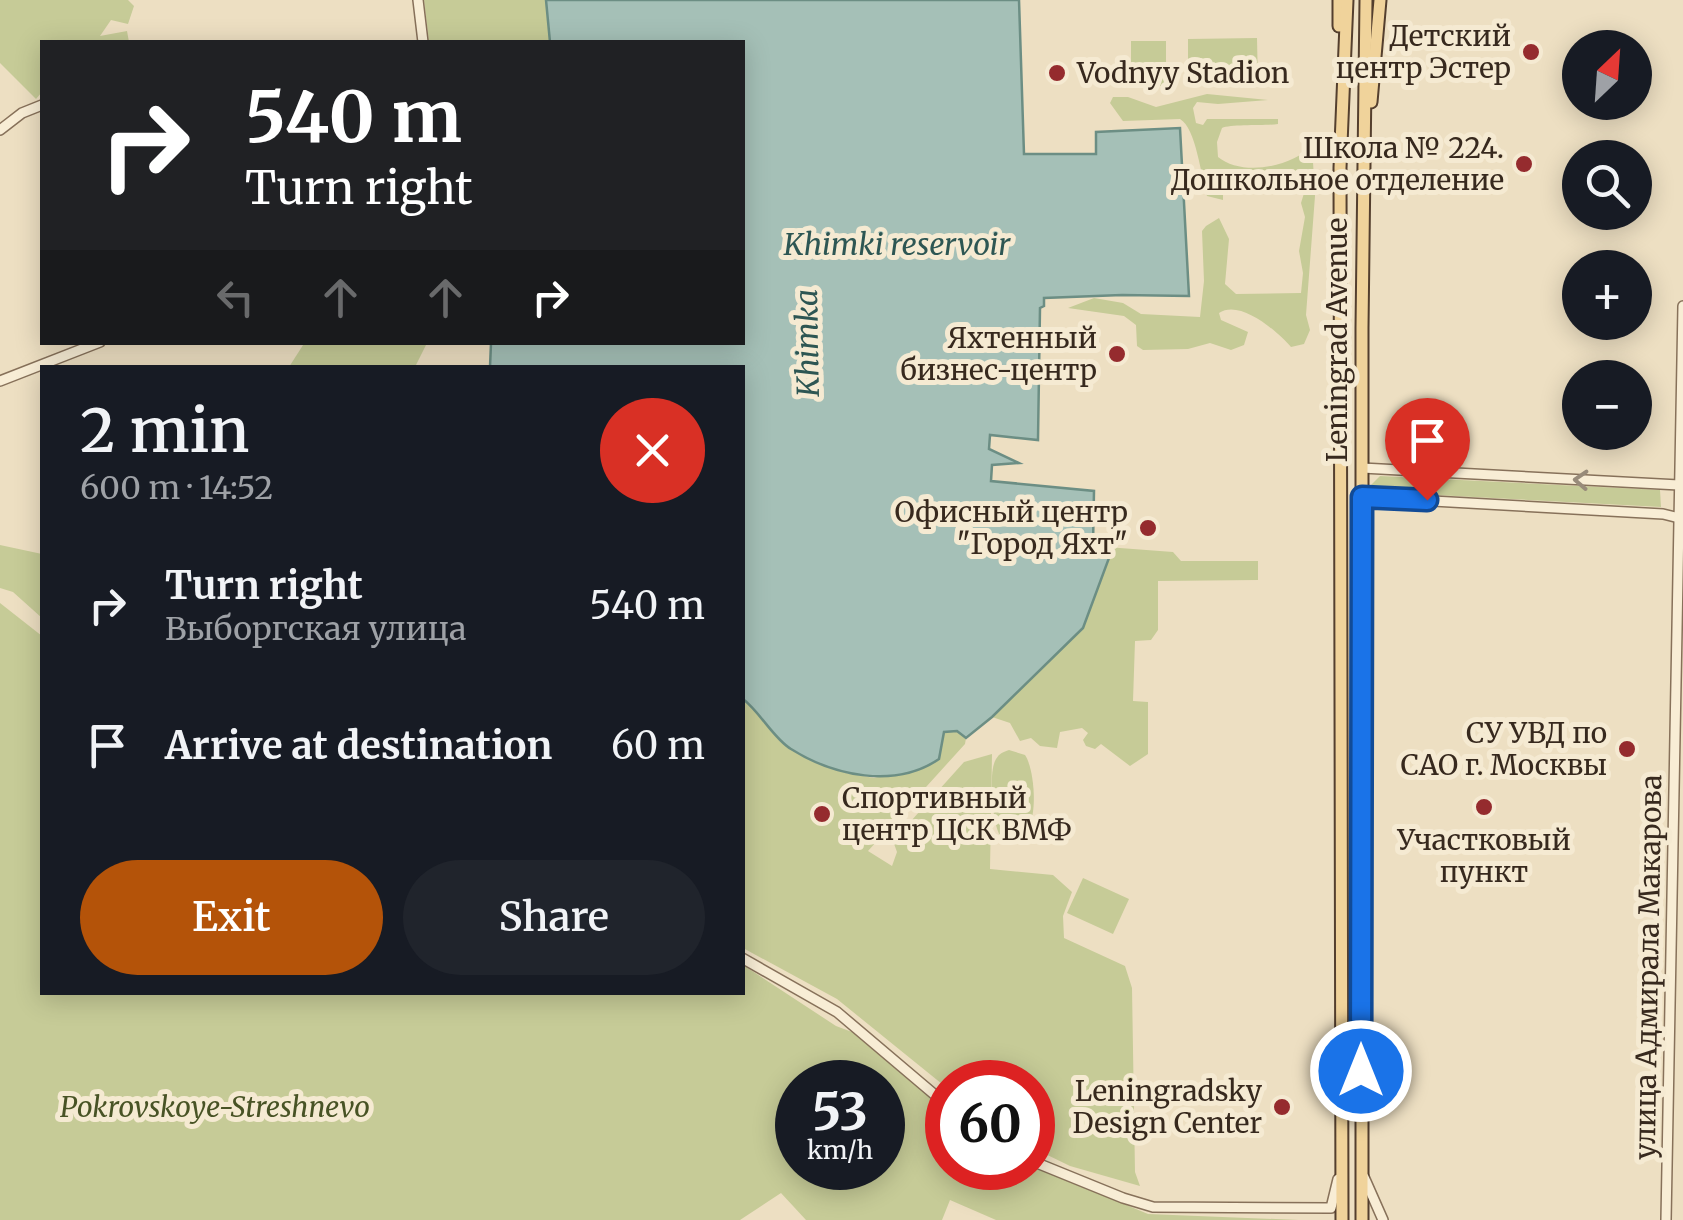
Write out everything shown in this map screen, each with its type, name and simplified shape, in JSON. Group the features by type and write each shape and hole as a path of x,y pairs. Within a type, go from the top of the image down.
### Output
{"main road":[{"path":"1339,0 1340,168"},
{"name":"Leningrad Avenue","path":"1342,1220 1340,168 1348,0"},
{"name":"Leningrad Avenue","path":"1362,1220 1366,0"},
{"path":"1363,171 1380,0"}],"street":[{"path":"418,0 423,40"},
{"path":"0,130 40,105"},
{"name":"улица Адмирала Макарова","path":"1666,1220 1683,306"},
{"path":"41,365 92,345"},
{"path":"0,381 40,365"},
{"path":"1362,468 1679,485"},
{"path":"1362,497 1681,518"},
{"path":"745,960 837,1012 925,1087"},
{"path":"1055,1170 1153,1206 1331,1208 1341,1161"},
{"path":"1361,1170 1382,1220"}],"green space":[{"path":"0,0 128,0 134,6 128,24 111,20 100,36 127,31 129,40 40,40 40,94 36,99 0,63"},
{"path":"424,0 546,0 550,40 429,40"},
{"path":"1257,38 1258,85 1188,86 1188,39"},
{"path":"1131,41 1166,41 1166,86 1131,86"},
{"path":"1207,94 1268,100 1197,102 1193,108 1196,123 1203,125 1207,119 1278,119 1278,124 1222,128 1217,142 1218,157 1228,163 1267,167 1293,159 1312,145 1315,196 1306,315 1310,330 1304,344 1291,347 1258,319 1228,310 1219,313 1221,320 1248,332 1244,345 1231,350 1210,343 1188,349 1143,350 1137,346 1136,325 1124,316 1068,308 1094,298 1123,303 1141,314 1200,317 1204,281 1202,231 1219,218 1229,239 1225,284 1236,294 1301,293 1299,251 1305,190 1299,177 1235,176 1223,184 1223,200 1207,196 1186,124 1180,119 1123,121 1110,103 1113,97 1128,97 1156,107"},
{"path":"303,345 426,345 416,365 290,365"},
{"path":"1380,476 1660,490 1661,507 1379,492 1371,485"},
{"path":"0,545 40,554 40,616 13,592 0,588"},
{"path":"1093,546 1173,552 1181,561 1258,561 1258,580 1158,581 1158,630 1151,640 1135,641 1133,701 1148,702 1148,754 1130,766 1101,744 1095,749 1086,746 1083,740 1088,733 1082,728 1060,732 1057,748 1040,746 1031,738 1020,741 1010,723 992,717 1083,628"},
{"name":"Pokrovskoye-Streshnevo","path":"0,603 40,634 40,995 745,995 745,966 836,1026 852,1032 885,1060 775,1060 775,1190 905,1190 905,1077 925,1093 925,1190 1055,1190 1055,1175 1148,1214 1299,1220 996,1220 950,1200 942,1220 806,1220 781,1193 740,1220 0,1220"},
{"path":"745,701 759,711 788,748 846,773 874,778 939,759 944,732 957,731 966,738 965,744 868,851 892,866 897,852 893,841 964,762 992,754 990,869 1053,875 1072,892 1063,916 1064,938 1125,966 1132,988 1135,1172 1140,1186 1055,1159 1055,1060 925,1060 925,1070 837,999 745,949"},
{"path":"1009,750 1025,755 1034,794 1030,824 1024,835 1015,840 1001,837 992,798 996,759"},
{"path":"1083,878 1129,899 1113,934 1067,913"}],"water":[{"name":"Khimki reservoir","path":"546,0 1019,0 1024,154 1096,154 1096,132 1180,128 1189,296 1044,298 1040,308 1038,440 990,435 989,449 1019,463 992,465 991,481 1094,491 1093,546 1109,558 1083,628 966,738 957,731 944,732 939,759 922,768 884,776 826,766 785,745 745,701 745,365 490,365 491,345 745,345 745,40 550,40"}],"place":[{"name":"Детский центр Эстер","path":"1531,52"},
{"name":"Vodnyy Stadion","path":"1057,73"},
{"name":"Школа № 224. Дошкольное отделение","path":"1524,164"},
{"name":"Яхтенный бизнес-центр","path":"1117,354"},
{"name":"Офисный центр \"Город Яхт\"","path":"1148,528"},
{"name":"СУ УВД по САО г. Москвы","path":"1627,749"},
{"name":"Участковый пункт","path":"1484,807"},
{"name":"Спортивный центр ЦСК ВМФ","path":"822,814"},
{"name":"Leningradsky Design Center","path":"1282,1107"}],"route":[{"path":"1361,1071 1362,497 1427,500"}],"water label":[{"name":"Khimka","path":"808,343"}]}
